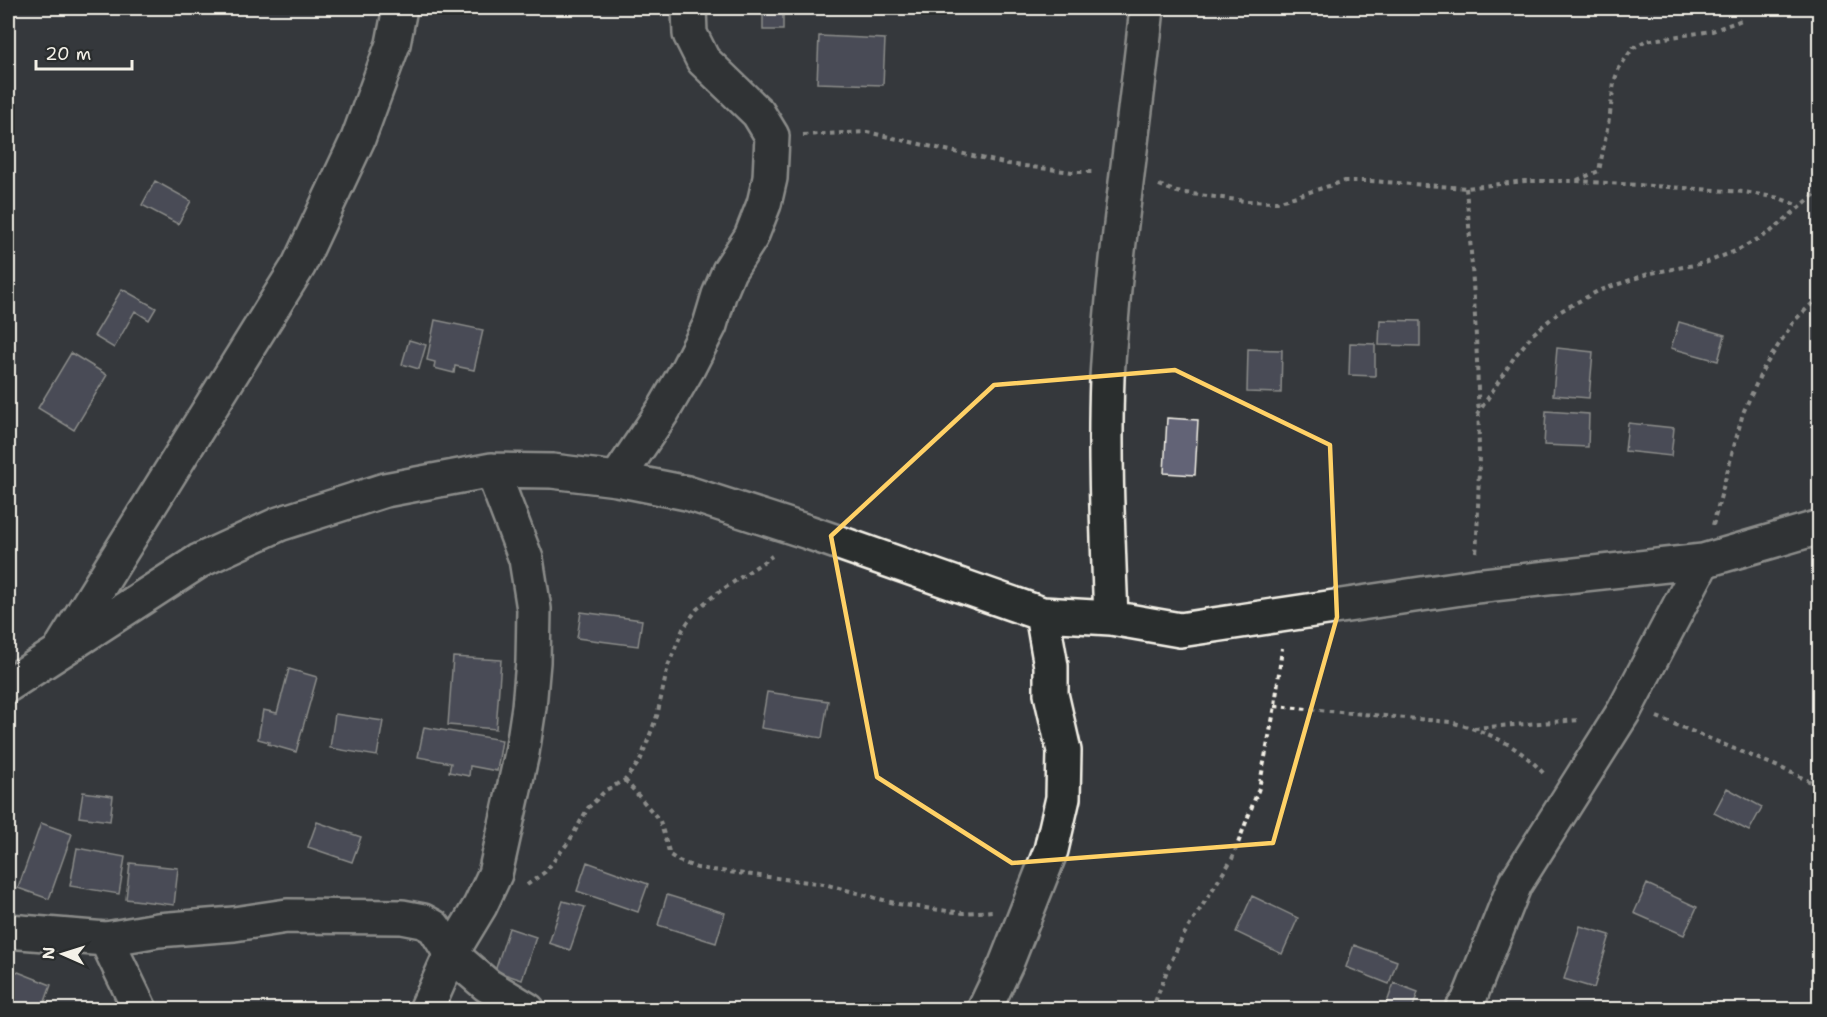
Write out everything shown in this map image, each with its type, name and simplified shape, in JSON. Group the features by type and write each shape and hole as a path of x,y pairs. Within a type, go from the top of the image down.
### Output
{"street":[{"path":"57,654 299,265 358,139 393,44 400,8"},
{"path":"617,479 663,411 710,325 729,271 751,237 764,204 770,178 772,136 758,113 703,60 690,34 690,8"},
{"path":"1111,618 1107,378 1127,172 1147,8"},
{"path":"426,1010 451,954 480,906 495,874 522,753 529,707 534,609 526,559 492,471"},
{"path":"8,685 199,561 279,524 385,490 492,471 552,471 617,479 687,494 808,532 1042,614 1111,618 1180,630 1475,586 1703,561 1820,527"},
{"path":"1469,1007 1515,884 1624,711 1703,561"},
{"path":"984,1010 1006,964 1052,850 1063,798 1064,751 1051,694 1050,666 1042,614"},
{"path":"434,927 480,906"},
{"path":"8,931 106,939 158,930 234,924 287,916 402,917 423,921 434,927 451,954 488,985 528,1010"},
{"path":"106,939 140,1010"}],"path":[{"path":"1577,181 1599,171 1614,82 1619,68 1633,48 1645,41 1712,31 1742,20"},
{"path":"772,136 867,132 1008,164 1072,172 1127,172 1177,192 1245,201 1277,202 1345,181 1466,188 1525,181 1577,181 1743,192 1779,198 1799,206"},
{"path":"1466,188 1478,415 1478,525 1475,586"},
{"path":"1478,415 1515,356 1533,334 1559,312 1598,291 1641,277 1705,263 1738,250 1770,232 1820,190"},
{"path":"1703,561 1743,413 1763,369 1794,321 1820,296"},
{"path":"480,906 511,896 545,872 570,840 588,808 606,790 625,780 640,761 654,725 668,666 683,629 697,609 808,532"},
{"path":"1152,1010 1183,936 1232,859 1259,788 1275,706 1286,614"},
{"path":"1275,706 1450,722 1474,728 1498,738 1524,754 1568,800"},
{"path":"1474,728 1575,721 1624,711 1658,718 1689,729 1820,786"},
{"path":"625,780 660,820 670,855 697,868 825,884 898,904 963,914 1004,910 1031,900"}],"highlighted area":[{"path":"1175,370 1330,445 1337,617 1273,843 1012,863 877,777 831,536 994,385"}],"building":[{"path":"763,11 783,11 783,30 763,30"},
{"path":"819,36 885,39 883,85 817,83"},
{"path":"155,181 191,201 178,224 142,205"},
{"path":"122,289 156,308 149,320 135,311 114,348 94,336"},
{"path":"435,320 483,330 474,370 455,366 454,373 434,368 435,362 427,360"},
{"path":"1380,320 1420,321 1420,346 1379,345"},
{"path":"1679,322 1725,335 1718,361 1671,348"},
{"path":"409,340 426,345 419,369 402,364"},
{"path":"1350,343 1375,344 1375,376 1349,375"},
{"path":"1557,348 1593,352 1589,398 1553,395"},
{"path":"1248,349 1282,350 1281,393 1247,392"},
{"path":"71,353 107,375 74,430 38,408"},
{"path":"1546,411 1589,414 1588,447 1544,445"},
{"path":"1167,418 1198,420 1195,475 1164,473"},
{"path":"1628,423 1674,428 1671,456 1625,451"},
{"path":"581,612 642,620 638,646 577,638"},
{"path":"453,657 501,660 496,729 448,725"},
{"path":"289,669 317,677 296,752 258,739 263,710 277,713"},
{"path":"767,692 828,701 822,738 761,728"},
{"path":"335,714 383,721 377,756 330,748"},
{"path":"424,727 502,740 497,771 470,766 469,776 449,772 451,763 418,757"},
{"path":"1727,788 1762,807 1749,831 1714,813"},
{"path":"83,792 113,796 110,821 79,817"},
{"path":"317,822 361,837 352,862 308,847"},
{"path":"41,823 72,834 49,899 18,888"},
{"path":"77,848 125,857 119,894 70,886"},
{"path":"587,862 648,884 638,912 577,891"},
{"path":"130,863 178,868 174,905 126,899"},
{"path":"1647,884 1697,907 1684,935 1634,913"},
{"path":"667,895 725,913 716,943 658,925"},
{"path":"1252,896 1298,918 1282,954 1236,932"},
{"path":"563,901 585,907 570,950 549,943"},
{"path":"1580,926 1610,935 1594,988 1564,979"},
{"path":"509,928 536,937 522,980 495,971"},
{"path":"1354,945 1397,961 1389,984 1346,967"},
{"path":"8,968 51,985 42,1010 8,1010"},
{"path":"1394,983 1418,992 1412,1010 1385,1008"}]}
